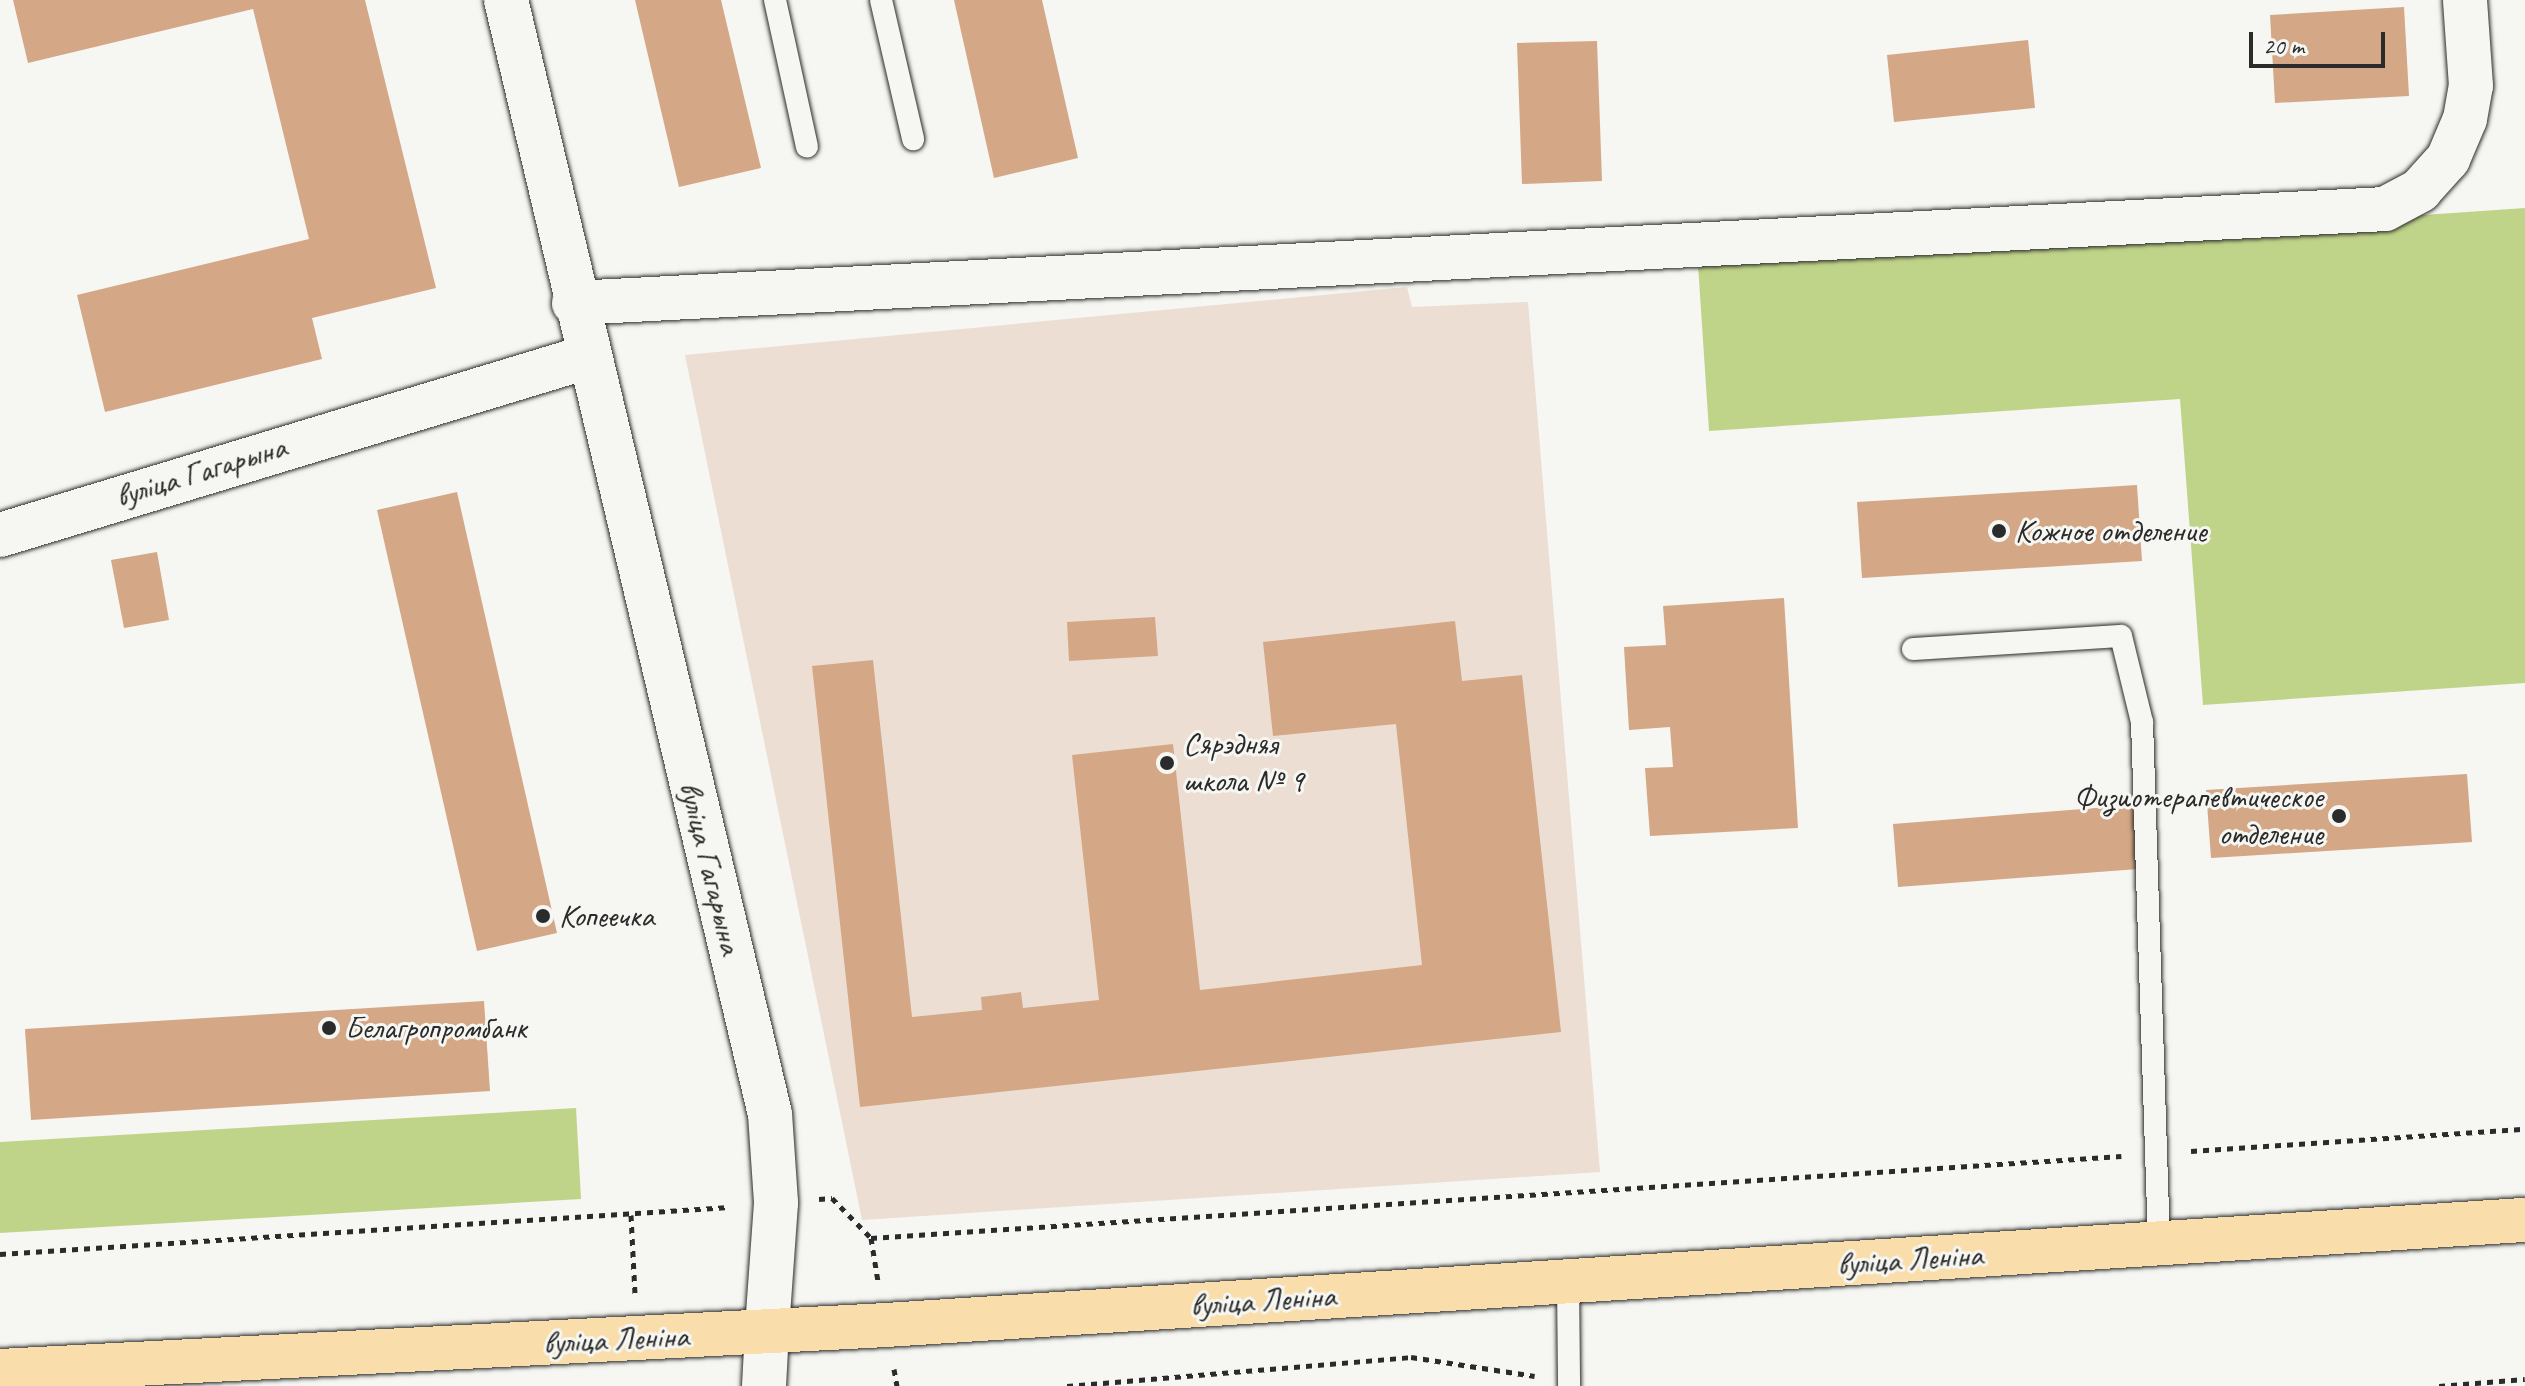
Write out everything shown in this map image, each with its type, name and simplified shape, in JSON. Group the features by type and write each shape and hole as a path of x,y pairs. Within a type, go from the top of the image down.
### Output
{"main road":[{"name":"вуліца Леніна","path":"0,1371 1568,1283 2525,1220"}],"street":[{"name":"вуліца Гагарына","path":"506,0 574,303 770,1114 776,1203 764,1386"},
{"path":"574,303 2385,209 2420,190 2448,159 2465,119 2471,86 2465,0"},
{"name":"вуліца Гагарына","path":"0,535 587,357"}],"lane":[{"path":"775,0 807,147"},
{"path":"881,0 913,139"},
{"path":"1913,649 2121,636 2142,722 2159,1153 2159,1244"},
{"path":"1568,1283 1569,1384"}],"path":[{"path":"0,1254 832,1198 871,1238 2525,1129"},
{"path":"1067,1386 1411,1357 1569,1384"},
{"path":"2439,1386 2525,1379"}],"shaded area":[{"name":"Сярэдняя школа № 9","path":"1407,287 1412,307 1528,302 1600,1172 862,1220 685,355"}],"green space":[{"path":"2525,208 2525,683 2203,705 2180,399 1709,431 1698,265"},
{"path":"576,1108 581,1199 0,1233 0,1142"}],"building":[{"path":"13,0 365,0 436,288 312,318 322,359 105,412 77,295 309,239 253,9 28,63"},
{"path":"635,0 721,0 761,168 679,187"},
{"path":"954,0 1042,0 1078,158 994,178"},
{"path":"2404,7 2409,96 2275,103 2270,15"},
{"path":"2028,40 2035,108 1894,122 1887,55"},
{"path":"1597,41 1602,181 1522,184 1517,43"},
{"name":"Кожное отделение","path":"2137,485 2142,561 1862,578 1857,502"},
{"path":"457,492 557,933 477,951 377,510"},
{"path":"157,552 169,620 124,628 111,560"},
{"path":"1784,598 1798,828 1650,836 1645,768 1673,767 1670,727 1629,730 1624,647 1666,645 1663,606"},
{"path":"1155,617 1158,656 1069,661 1067,622"},
{"path":"1455,621 1462,681 1522,675 1561,1032 860,1107 812,666 873,660 912,1017 982,1010 981,997 1021,992 1023,1008 1099,1000 1072,755 1173,744 1200,990 1422,965 1396,724 1273,736 1263,642"},
{"name":"Физиотерапевтическое отделение","path":"2467,774 2472,842 2211,858 2206,790"},
{"path":"2133,805 2138,869 1898,887 1893,824"},
{"path":"484,1001 490,1091 31,1120 25,1029"}],"place":[{"name":"Кожное отделение","path":"1999,531"},
{"name":"Сярэдняя школа № 9","path":"1167,763"},
{"name":"Физиотерапевтическое отделение","path":"2339,816"},
{"name":"Копеечка","path":"543,916"},
{"name":"Белагропромбанк","path":"329,1028"}]}
